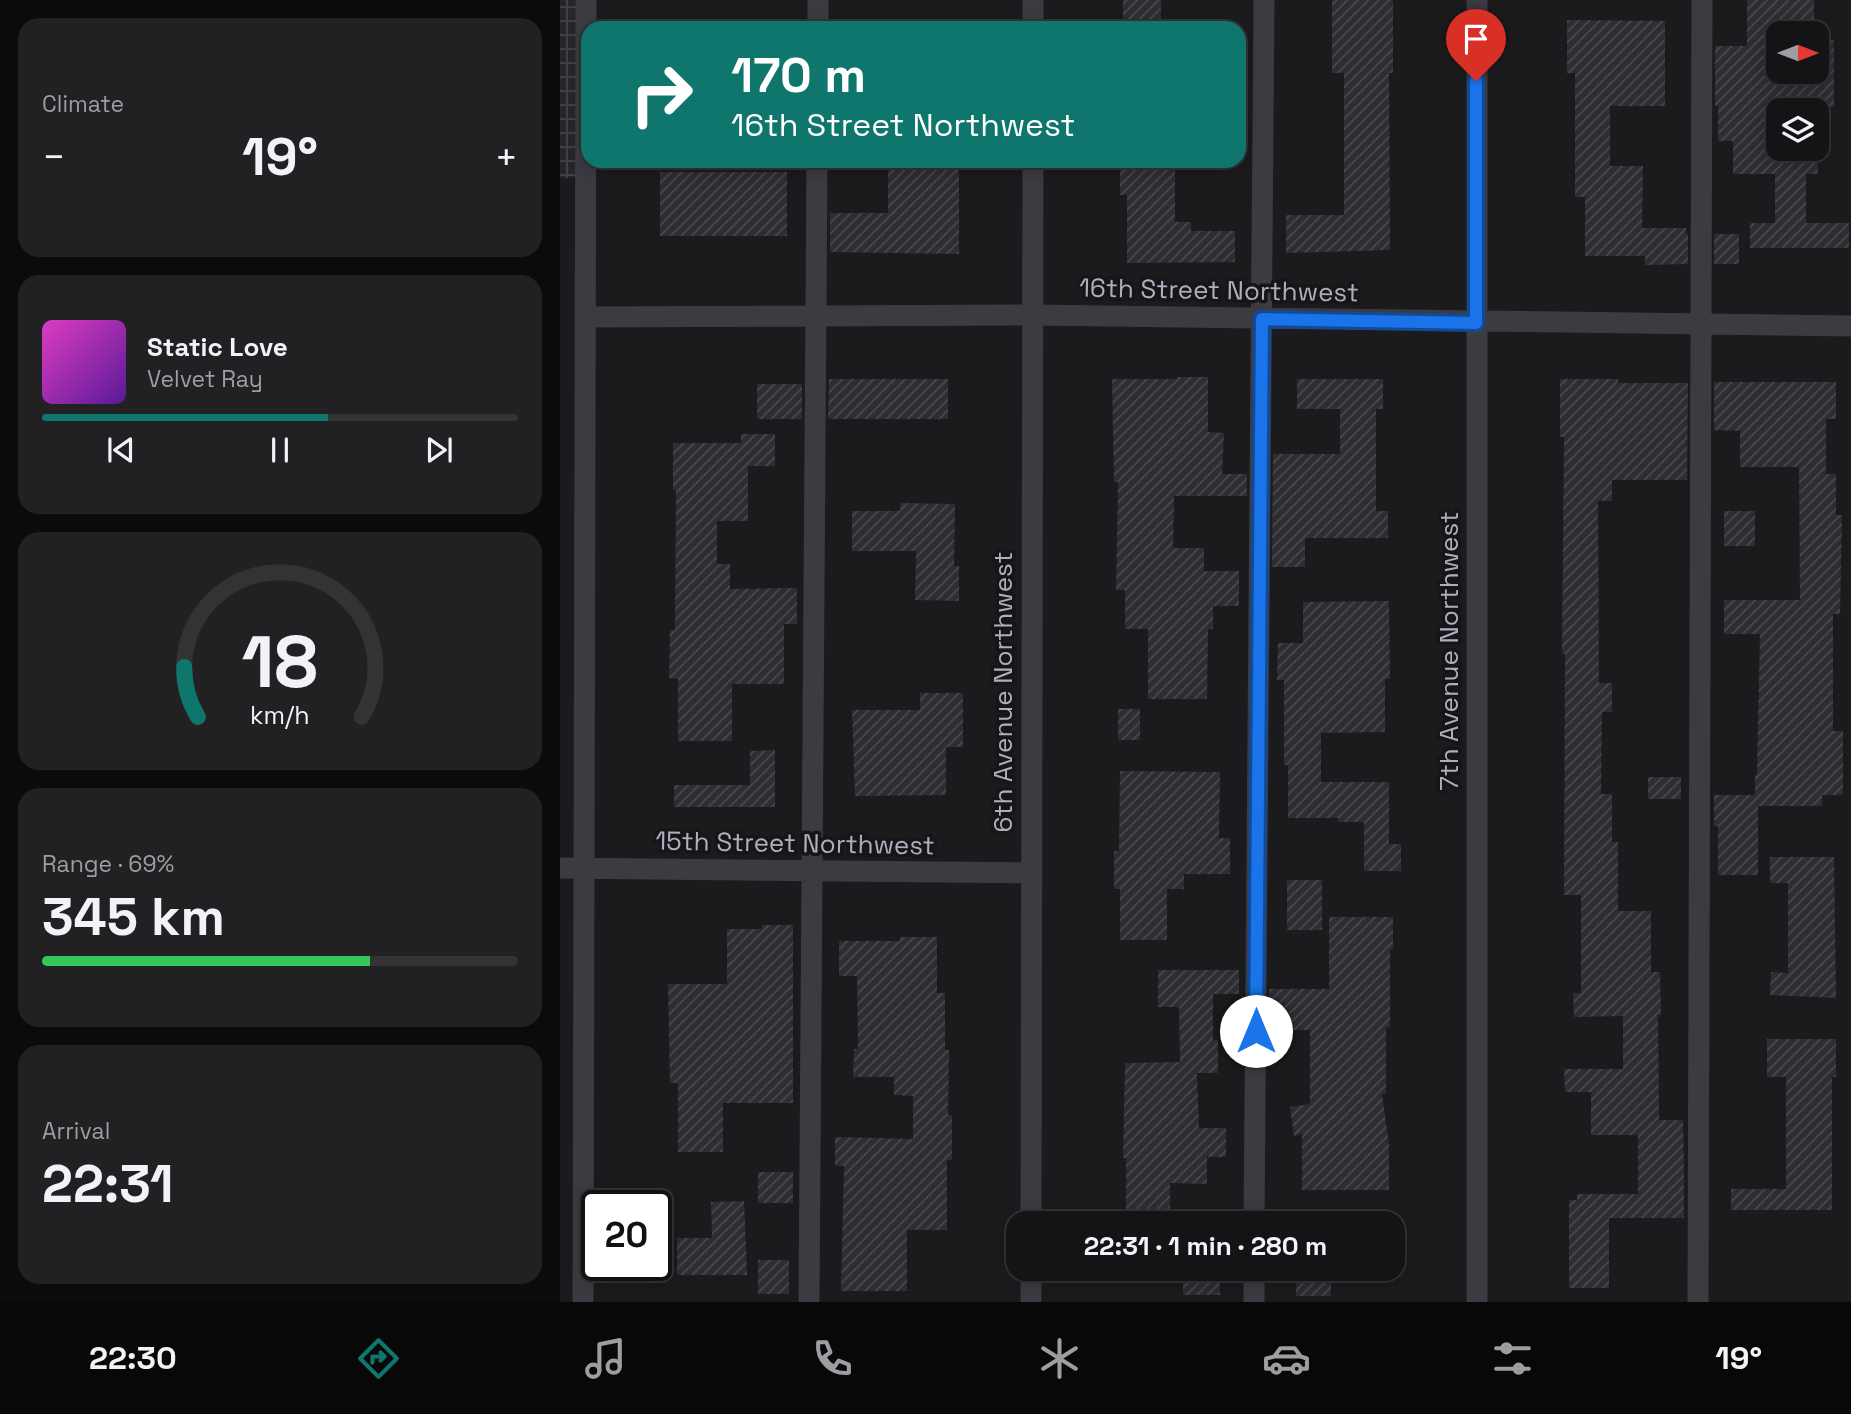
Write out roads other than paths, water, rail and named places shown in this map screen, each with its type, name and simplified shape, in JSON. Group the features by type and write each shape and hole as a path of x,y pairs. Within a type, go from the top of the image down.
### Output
{"street":[{"path":"586,0 586,21"},
{"path":"818,0 818,21"},
{"path":"1032,0 1033,21"},
{"path":"1254,1211 1264,0"},
{"name":"7th Avenue Northwest","path":"1476,0 1477,1302"},
{"path":"1698,1302 1702,0"},
{"path":"583,1302 585,168"},
{"path":"809,1302 817,168"},
{"name":"6th Avenue Northwest","path":"1031,1211 1033,168"},
{"name":"16th Street Northwest","path":"585,317 1034,315 1851,327"},
{"name":"15th Street Northwest","path":"560,868 1030,873"},
{"path":"1031,1281 1031,1302"},
{"path":"1254,1281 1254,1302"}]}
